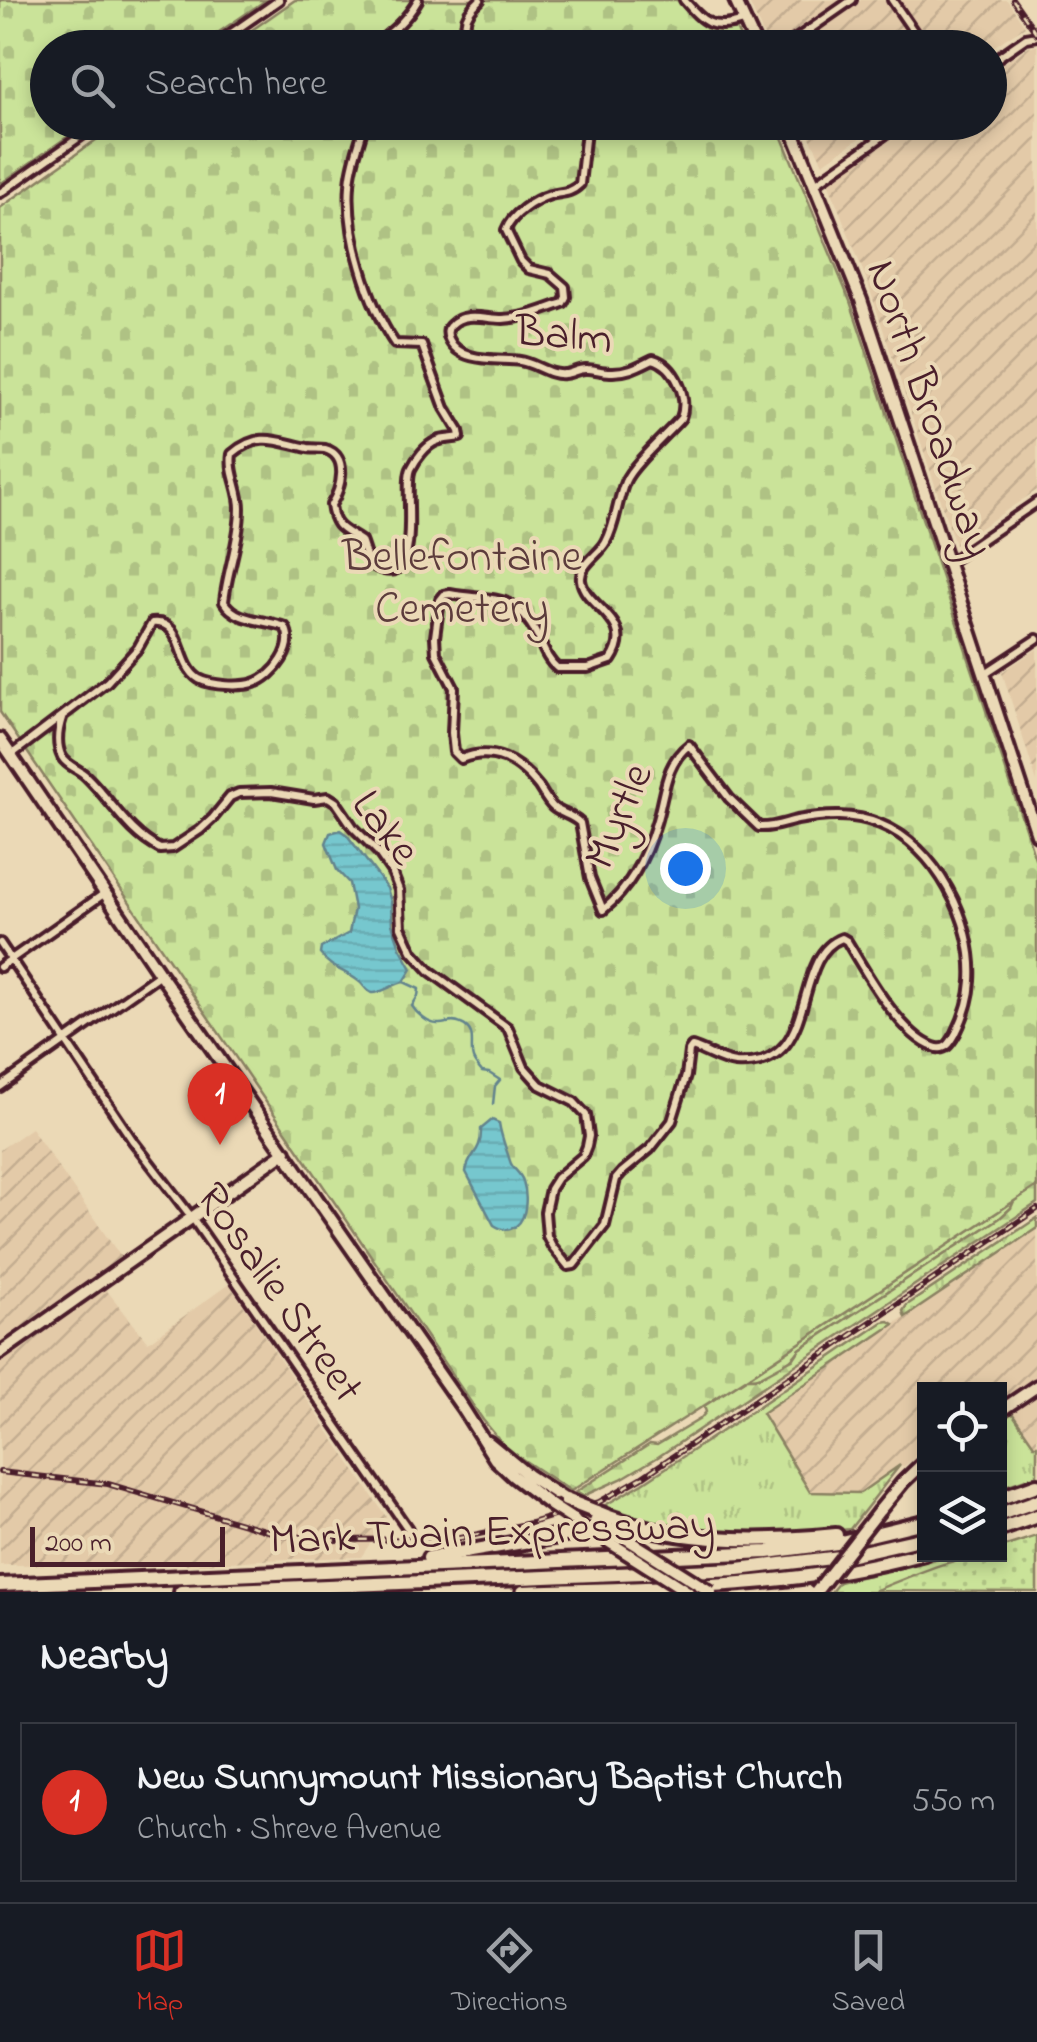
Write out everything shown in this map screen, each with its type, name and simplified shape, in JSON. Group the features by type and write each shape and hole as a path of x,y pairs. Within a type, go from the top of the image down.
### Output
{"highway":[{"path":"1007,1496 1037,1485"},
{"path":"1007,1512 1037,1501"},
{"path":"559,1503 650,1530 723,1538 894,1531"},
{"path":"1007,1527 1037,1516"},
{"name":"Mark Twain Expressway","path":"0,1585 768,1552 837,1543 917,1524"},
{"path":"393,1567 409,1560 593,1532 618,1538"},
{"path":"180,1592 738,1570 866,1553 917,1540"},
{"name":"Mark Twain Expressway","path":"524,1592 711,1588 815,1576 917,1555"},
{"path":"677,1592 711,1588"}],"main road":[{"path":"735,0 748,30"},
{"name":"North Broadway","path":"797,140 861,300 1037,834"},
{"path":"0,739 480,1434 572,1518 593,1532"},
{"path":"0,1353 286,1152"},
{"path":"1007,1406 1037,1386"},
{"path":"816,1592 917,1469"},
{"path":"590,1512 688,1592"},
{"path":"618,1538 711,1588"}],"street":[{"path":"236,30 279,0"},
{"path":"395,30 418,0"},
{"path":"465,30 464,24 480,0"},
{"path":"684,0 709,24 726,26 744,21"},
{"path":"809,30 852,0"},
{"path":"892,0 913,30"},
{"path":"1007,52 1026,38 1037,36"},
{"path":"0,193 76,140"},
{"path":"11,755 124,665 149,625 156,622 166,624 176,636 185,666 212,684 253,683 267,677 277,666 290,642 285,626 240,616 225,605 240,510 230,463 238,448 258,440 277,439 304,448 329,450 336,457 342,477 331,504 341,530 361,541 368,562 374,567 386,570 399,567 406,560 408,476 413,464 438,440 460,436 444,408 426,351 422,345 395,344 370,292 352,228 350,184 361,140"},
{"name":"Balm","path":"585,140 580,184 572,192 528,206 506,230 529,269 550,274 565,287 563,302 528,315 464,318 448,329 454,346 481,358 522,361 565,374 587,368 622,372 653,359 661,361 680,385 684,410 681,418 632,470 606,542 581,576 585,591 613,624 618,639 616,652 611,660 600,665 557,668 519,609 499,600 450,594 440,600 436,653 454,688 454,752 461,759 479,752 508,760 536,784 555,810 566,812 580,823 590,878 602,910"},
{"path":"815,184 878,140"},
{"path":"948,563 1037,502"},
{"path":"984,674 1037,639"},
{"name":"Lake","path":"62,718 58,740 64,762 90,779 120,816 153,846 166,850 214,818 230,797 239,793 332,798 392,872 399,890 401,927 412,952 508,1028 531,1077 574,1102 586,1114 588,1146 550,1189 546,1212 547,1236 571,1267"},
{"name":"Myrtle","path":"571,1267 605,1225 616,1179 650,1149 672,1121 692,1047 733,1063 764,1060 777,1053 794,1032 820,957 829,945 842,938 847,941 896,1015 934,1048 948,1046 963,1018 971,982 967,939 957,910 939,873 914,843 862,818 841,815 759,827 729,798 689,745 669,770 656,824 636,871 602,910"},
{"path":"0,966 106,893"},
{"name":"Rosalie Street","path":"0,943 133,1141 193,1219 408,1529"},
{"path":"0,1087 160,974"}],"shaded area":[{"path":"748,0 843,0 800,30 761,30"},
{"path":"861,0 885,0 905,30 817,30"},
{"path":"899,0 1007,0 1025,26 1007,38 1007,30 920,30"},
{"path":"1029,46 1037,46 1037,490 955,545 867,281 828,182 891,140 1007,140 1007,61"},
{"path":"812,140 857,140 823,163"},
{"path":"1037,649 1037,782 1002,672"},
{"path":"31,1128 123,1260 104,1287 148,1342 229,1284 387,1518 361,1557 204,1564 0,1565 0,1150"},
{"path":"1037,1228 1037,1445 1007,1408 1007,1382 917,1382 917,1455 860,1493 810,1492 761,1413"}],"green space":[{"path":"0,0 266,0 222,30 30,30 30,140 63,140 0,184"},
{"path":"295,0 678,0 703,24 736,30 252,30"},
{"name":"Bellefontaine Cemetery","path":"96,140 783,140 850,301 1037,864 1037,1186 571,1491 504,1445 483,1420 0,712 0,208"},
{"path":"1037,1186 1037,1203 658,1457 583,1496 576,1492 650,1444 657,1445 700,1419 706,1412 704,1406 747,1378 757,1378 794,1358 800,1349 1000,1218 1014,1201"},
{"path":"1014,1201 1000,1218 800,1349 784,1365 747,1378"},
{"path":"1037,1218 1037,1228 905,1317 907,1305"},
{"path":"883,1322 894,1324 762,1413 810,1492 860,1493 900,1465 850,1529 771,1534 692,1531 646,1524 602,1507"},
{"path":"1012,1413 1037,1445 1037,1475 1007,1486 1007,1472 1007,1417"},
{"path":"1037,1536 1037,1592 874,1591 949,1562 1007,1562 1007,1546"},
{"path":"923,1562 957,1562 873,1592 831,1592 839,1582"}],"water":[{"path":"340,830 387,888 392,924 412,969 404,982 376,993 369,992 320,954 321,948 349,933 354,909 349,883 337,870 326,843 330,833"},
{"path":"492,1120 499,1123 511,1164 522,1178 525,1192 523,1217 508,1230 494,1225 466,1172 479,1144 481,1129"}],"waterway":[{"path":"404,982 419,989 412,1006 423,1018 434,1024 457,1023 469,1031 475,1063 482,1072 500,1080 495,1086 493,1104"}],"railway":[{"path":"1013,0 1037,34"},
{"path":"0,1472 108,1484 282,1535 331,1540 455,1539 531,1523 599,1502 641,1478 1037,1209"}],"place":[{"name":"New Sunnymount Missionary Baptist Church","path":"220,1145"}]}
